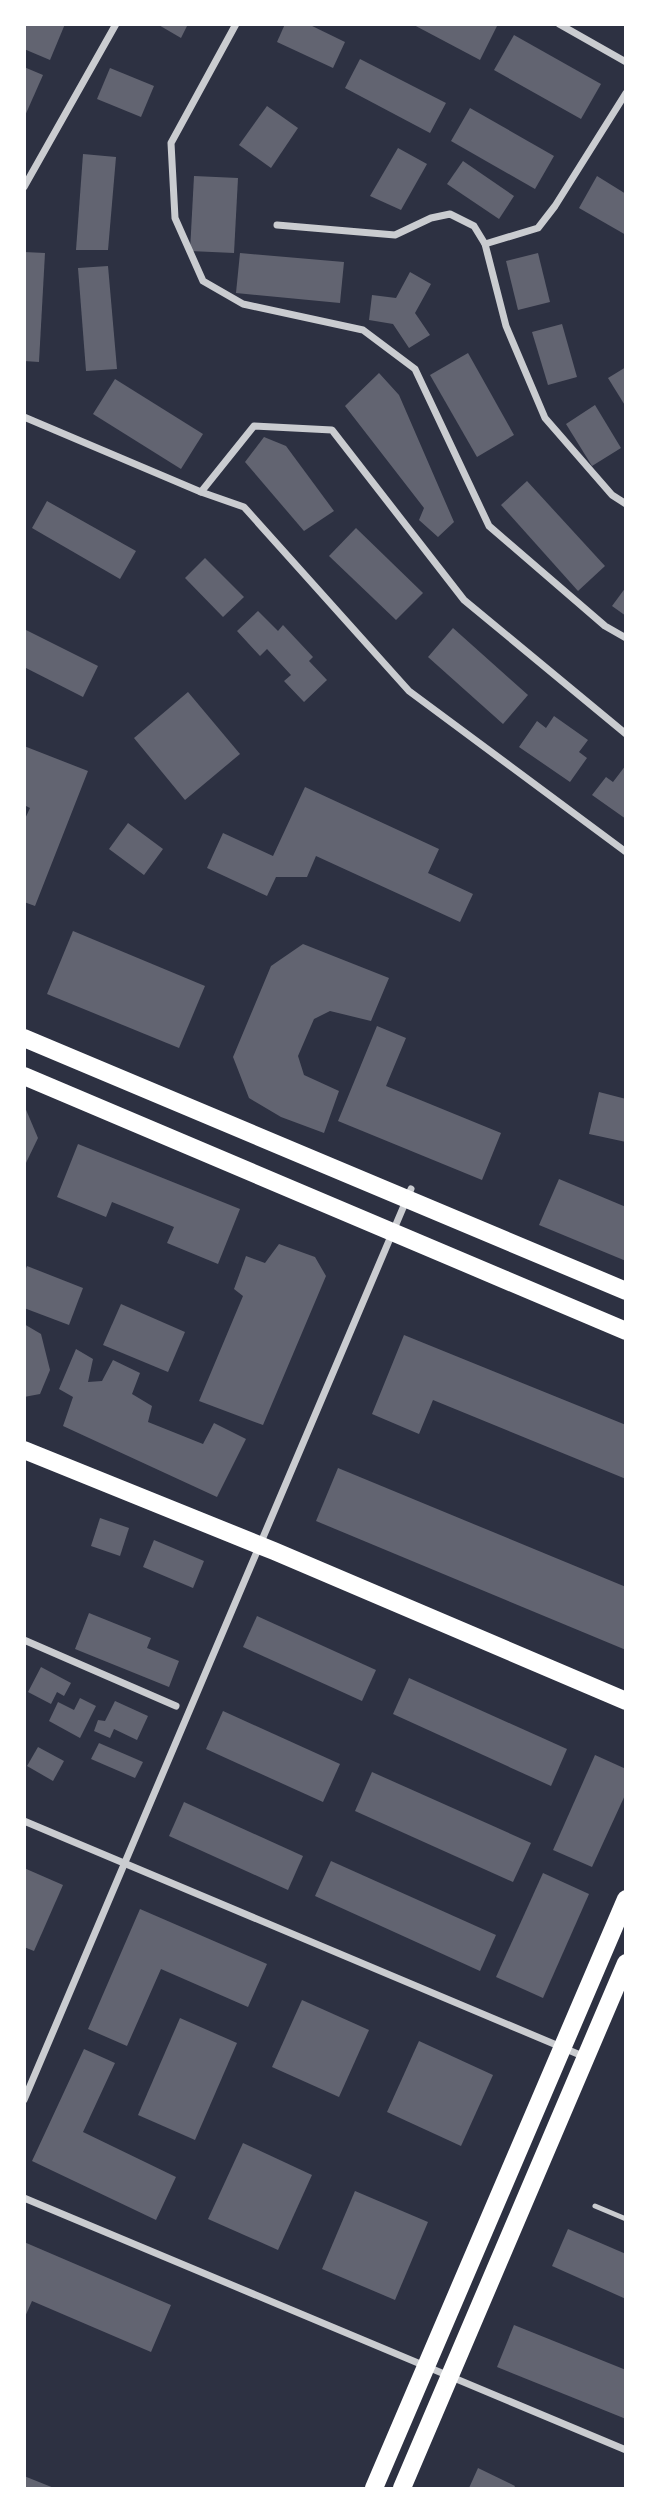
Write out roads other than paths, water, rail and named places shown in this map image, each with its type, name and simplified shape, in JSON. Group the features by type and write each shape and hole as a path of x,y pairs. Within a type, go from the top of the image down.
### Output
{"main road":[{"path":"24,1038 409,1195 625,1291"},
{"path":"24,1076 625,1331"},
{"path":"24,1450 260,1545 625,1701"},
{"path":"374,2488 625,1899"},
{"path":"402,2488 625,1963"}],"street":[{"path":"24,187 116,24"},
{"path":"236,24 171,143 175,218 203,281 243,304 363,330 415,369 489,526 605,626 625,638"},
{"path":"559,24 625,62"},
{"path":"485,244 538,228 555,206 625,93"},
{"path":"277,225 395,235 431,218 450,214 474,226 485,244 506,326 545,418 612,495 625,505"},
{"path":"24,417 201,492 244,507 409,691 625,852"},
{"path":"201,492 254,426 332,430 464,600 625,734"},
{"path":"24,2100 409,1195"},
{"path":"24,1640 176,1706"},
{"path":"24,1821 586,2057"},
{"path":"24,2198 625,2450"}],"lane":[{"path":"595,2207 625,2220"}]}
